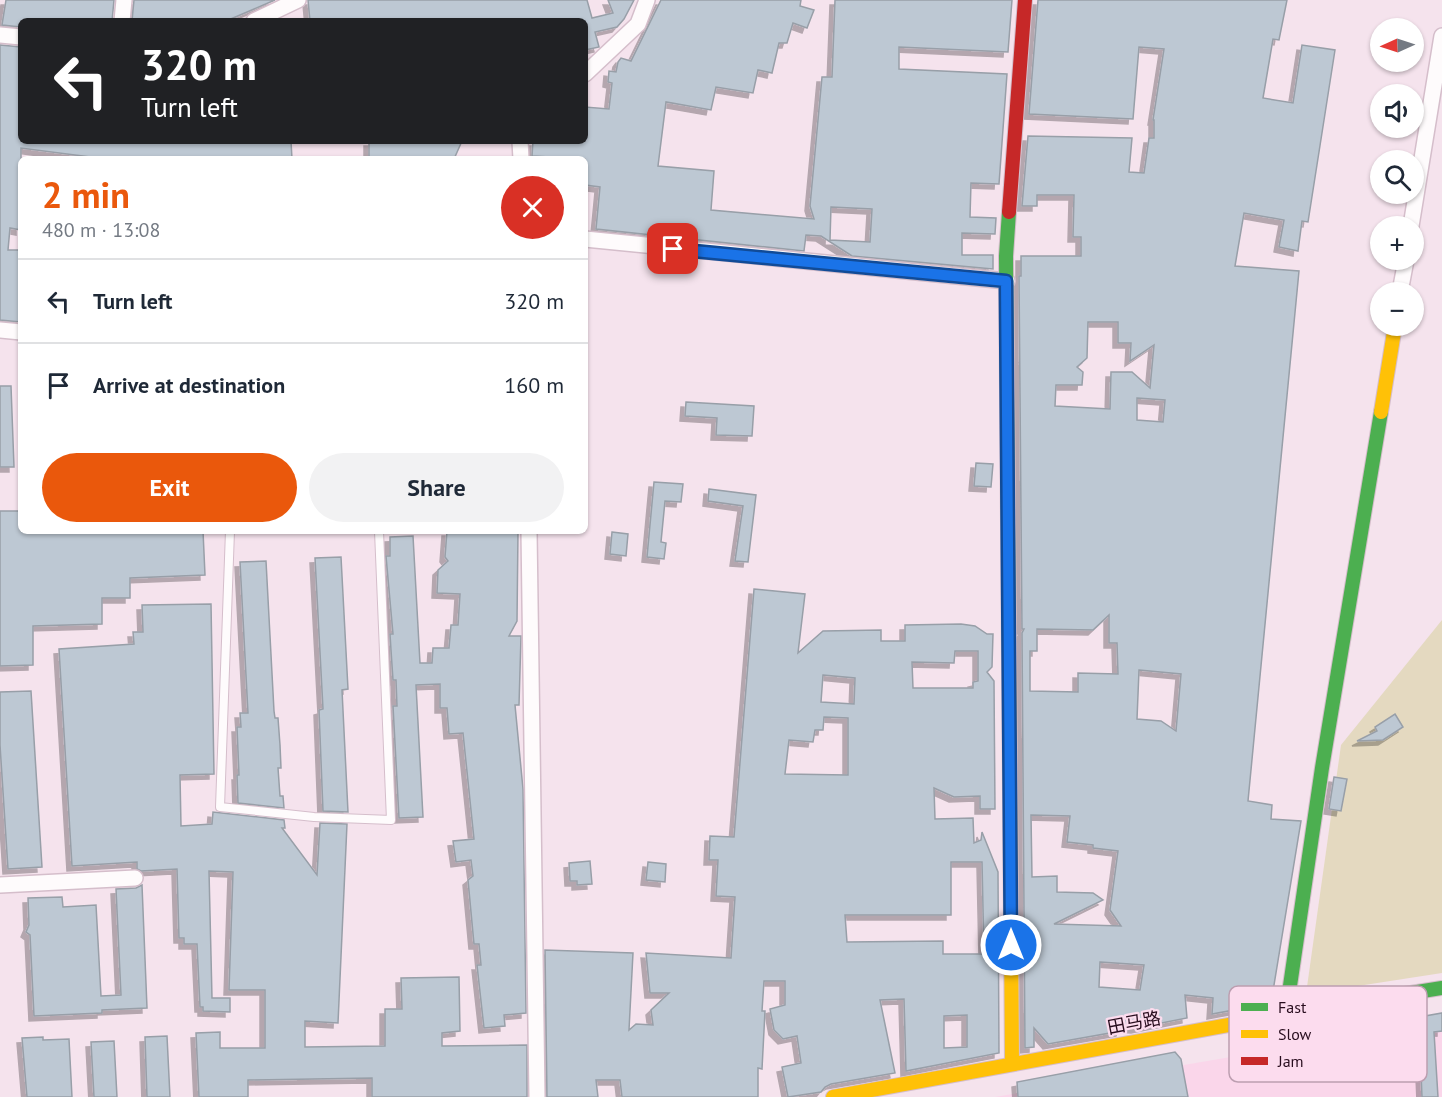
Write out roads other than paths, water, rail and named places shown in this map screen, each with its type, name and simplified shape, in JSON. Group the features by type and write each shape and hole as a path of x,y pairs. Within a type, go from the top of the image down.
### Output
{"street":[{"path":"122,18 124,0"},
{"path":"260,18 298,0"},
{"path":"588,71 638,24 647,0"},
{"path":"1011,1064 1006,256 1024,0"},
{"path":"0,35 18,37"},
{"path":"1413,216 1442,36"},
{"path":"588,239 1006,281"},
{"path":"0,330 18,332"},
{"path":"1290,986 1322,768 1393,336"},
{"path":"529,534 537,1097"},
{"path":"0,885 135,878"},
{"name":"田马路","path":"1427,990 1442,988"},
{"name":"田马路","path":"833,1097 1229,1024"}],"lane":[{"path":"230,534 220,807 314,817 391,820 379,534"}]}
